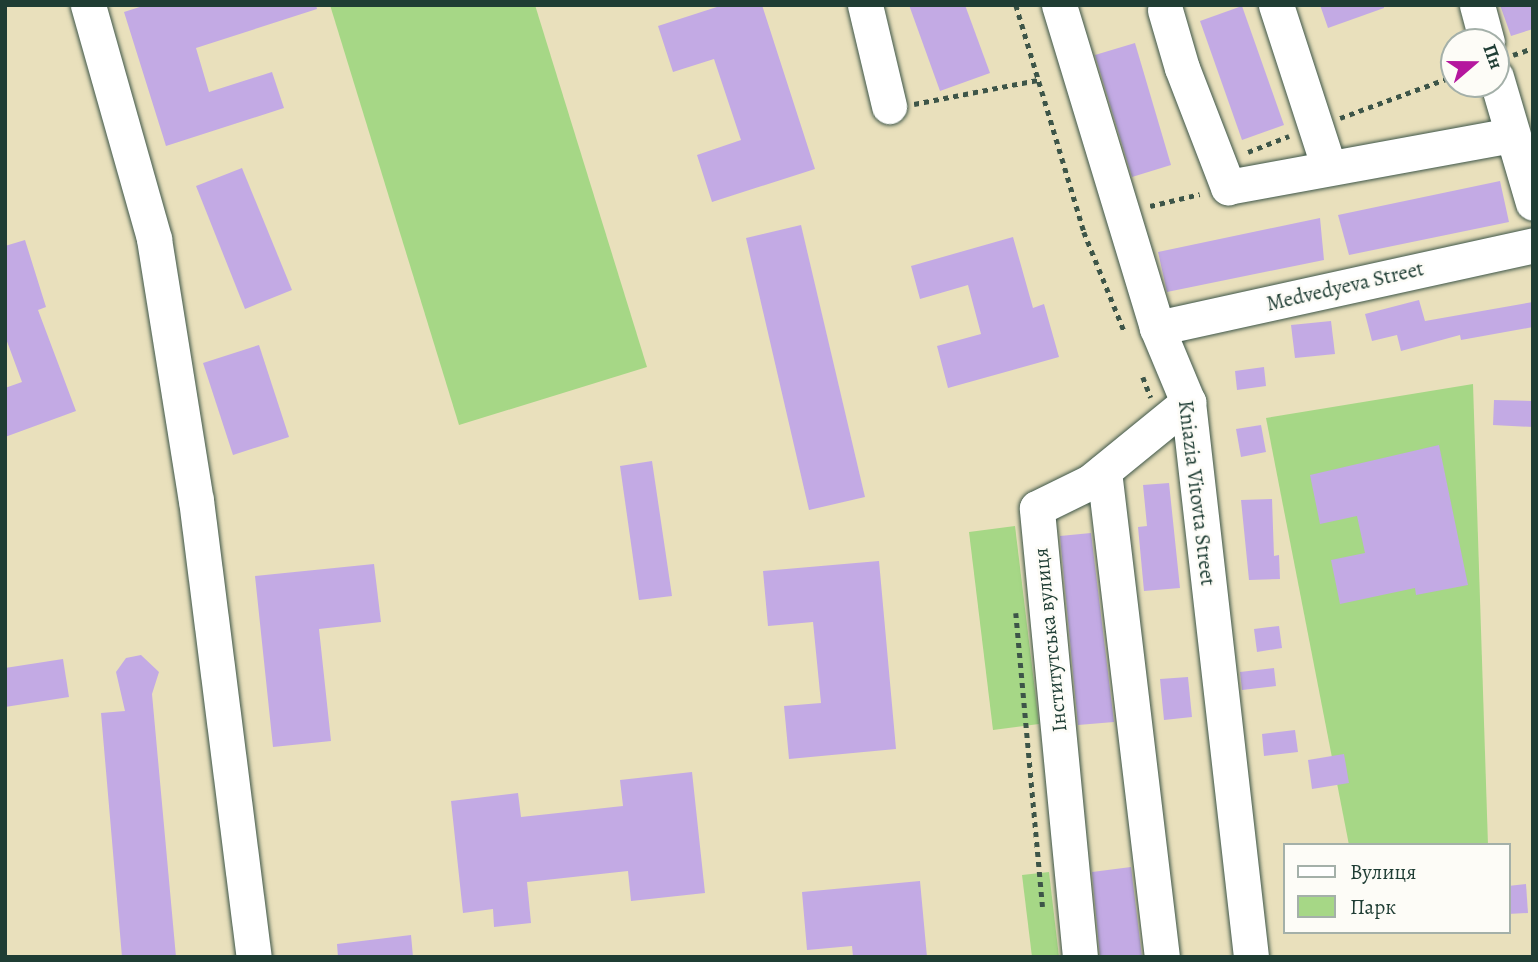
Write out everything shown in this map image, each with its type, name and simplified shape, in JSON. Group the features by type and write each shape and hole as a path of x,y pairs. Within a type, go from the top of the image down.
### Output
{"street":[{"path":"88,5 154,239 196,500 254,957"},
{"path":"865,5 889,106"},
{"name":"Kniazia Vitovta Street","path":"1059,5 1121,214 1142,332 1188,402 1251,957"},
{"path":"1276,5 1329,169"},
{"path":"1477,5 1483,28"},
{"path":"1170,7 1182,68 1228,187 1512,135"},
{"path":"1502,98 1533,203"},
{"name":"Medvedyeva Street","path":"1142,332 1533,244"},
{"name":"Інститутська вулиця","path":"1080,957 1037,508 1104,471 1188,402"},
{"path":"1104,471 1162,957"}],"path":[{"path":"1016,5 1084,232 1142,332"},
{"path":"889,106 945,101 1038,80"},
{"path":"1121,214 1228,187"},
{"path":"1142,374 1162,424"}],"green space":[{"path":"330,5 535,5 647,367 459,425"},
{"path":"1473,384 1488,843 1349,843 1266,418"},
{"path":"1015,526 1039,724 993,730 969,532"},
{"path":"1049,872 1059,957 1032,957 1022,875"}],"building":[{"path":"146,5 316,5 317,9 196,48 209,92 272,72 284,108 166,146 124,12"},
{"path":"723,5 762,5 815,169 712,202 697,155 741,140 714,59 673,72 658,26"},
{"path":"909,5 965,5 990,73 940,91"},
{"path":"1320,5 1384,5 1384,8 1328,28"},
{"path":"1500,5 1533,5 1533,29 1511,36"},
{"path":"1242,6 1284,125 1242,140 1200,21"},
{"path":"1135,43 1171,165 1132,177 1095,55"},
{"path":"242,168 292,290 245,309 196,186"},
{"path":"1500,181 1509,222 1349,255 1338,215"},
{"path":"1320,218 1324,260 1167,292 1158,252"},
{"path":"801,225 865,497 809,510 746,238"},
{"path":"1013,237 1033,308 1044,304 1059,357 948,388 937,346 981,334 968,285 920,299 911,266"},
{"path":"25,240 46,307 38,310 76,411 5,437 5,388 22,382 5,336 5,246"},
{"path":"1419,300 1425,321 1533,302 1533,327 1461,340 1460,335 1401,351 1397,335 1372,341 1365,314"},
{"path":"1331,321 1335,354 1295,358 1291,325"},
{"path":"259,345 289,437 233,455 203,363"},
{"path":"1264,367 1266,386 1237,390 1235,371"},
{"path":"1494,400 1533,401 1533,427 1493,425"},
{"path":"1261,425 1266,452 1241,457 1236,429"},
{"path":"1439,445 1468,585 1416,595 1415,588 1340,604 1331,560 1365,553 1357,516 1320,524 1310,475"},
{"path":"652,461 672,596 639,600 620,466"},
{"path":"1169,483 1180,588 1144,591 1138,527 1147,526 1143,485"},
{"path":"1272,499 1274,556 1279,555 1280,579 1249,580 1241,500"},
{"path":"1091,533 1114,722 1078,725 1060,536"},
{"path":"879,561 896,749 789,759 784,706 821,703 813,622 768,626 763,571"},
{"path":"374,564 381,622 319,629 331,741 273,747 255,576"},
{"path":"1279,626 1282,648 1257,652 1254,629"},
{"path":"141,655 159,672 152,694 176,957 122,957 101,713 125,711 116,672 126,658"},
{"path":"63,659 69,697 5,707 5,668"},
{"path":"1274,668 1276,686 1242,690 1240,672"},
{"path":"1188,677 1192,717 1164,720 1160,679"},
{"path":"1295,730 1298,752 1264,756 1262,734"},
{"path":"1344,754 1349,783 1312,789 1308,760"},
{"path":"692,772 705,893 631,901 628,871 527,882 531,923 494,927 493,909 463,913 451,801 518,793 521,817 623,806 620,780"},
{"path":"1131,867 1142,957 1100,957 1092,872"},
{"path":"920,881 927,957 853,957 852,946 807,950 802,892"},
{"path":"1526,884 1528,913 1510,914 1510,886"},
{"path":"411,935 413,957 338,957 337,944"}]}
